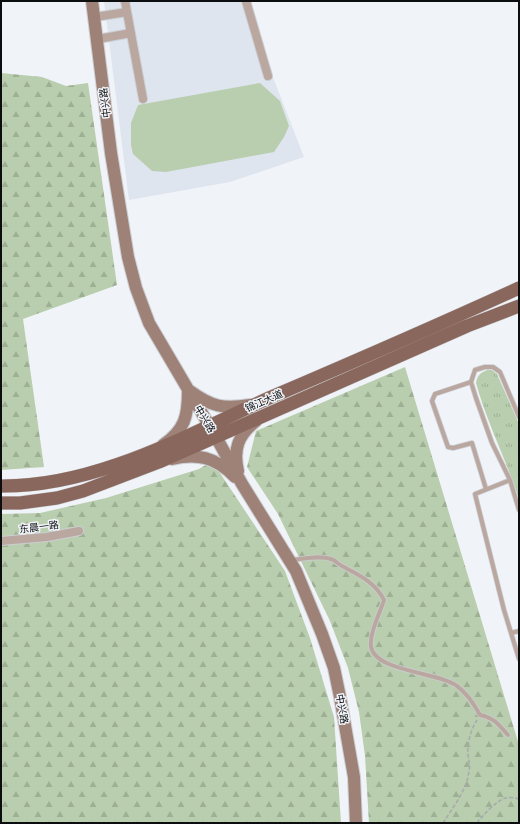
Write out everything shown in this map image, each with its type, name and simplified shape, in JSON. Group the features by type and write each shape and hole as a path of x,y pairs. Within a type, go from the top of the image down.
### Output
{"main road":[{"name":"中兴路","path":"92,1 98,39 111,153 128,257 136,288 149,323 242,484 296,571 305,592 334,668 354,777 356,823"},
{"name":"锦江大道","path":"1,503 20,503 57,498 83,491 158,456 209,425 519,288"},
{"name":"锦江大道","path":"1,486 51,483 158,456 216,437 467,326 519,306"},
{"path":"188,390 202,400 223,407 258,403"},
{"path":"158,456 183,425 188,412 188,390"},
{"path":"242,484 237,466 237,444 244,431 262,416"},
{"path":"158,456 207,458 219,463 230,471 242,484"}],"street":[{"path":"125,1 143,99"},
{"path":"246,1 268,76"},
{"path":"94,17 127,12"},
{"path":"98,39 131,33"},
{"name":"东晨一路","path":"1,541 48,537 79,531"}],"lane":[{"path":"519,417 500,372 493,367 485,367 475,370 471,382 492,443 510,480 519,510"},
{"path":"471,382 435,394 432,401 448,447 453,448 472,443 486,489"},
{"path":"510,480 475,494 519,659"},
{"path":"289,560 310,558 332,559 338,564 367,580 379,590 384,600 371,639 371,648 376,655 393,666 446,680 457,686 470,698 480,715 489,717 496,721 508,735"},
{"path":"511,633 519,631"}],"path":[{"path":"443,823 465,787 468,779 470,769 468,749 474,726 480,715"},
{"path":"477,823 499,801 505,798 519,799"}],"shaded area":[{"path":"104,1 250,1 267,62 304,157 230,182 129,200"}],"green space":[{"path":"1,73 42,77 66,86 88,83 117,285 23,319 44,467 1,470"},
{"path":"260,83 280,101 289,126 274,152 166,172 152,171 133,154 131,145 131,123 138,105"},
{"path":"405,367 519,745 519,823 369,823 365,756 359,712 348,668 330,621 278,514 247,467 256,431"},
{"path":"487,370 492,370 497,374 519,424 519,500 476,383 479,375"},
{"path":"212,461 285,571 310,638 334,717 341,823 1,823 1,514 40,513 106,498 199,469"}]}
